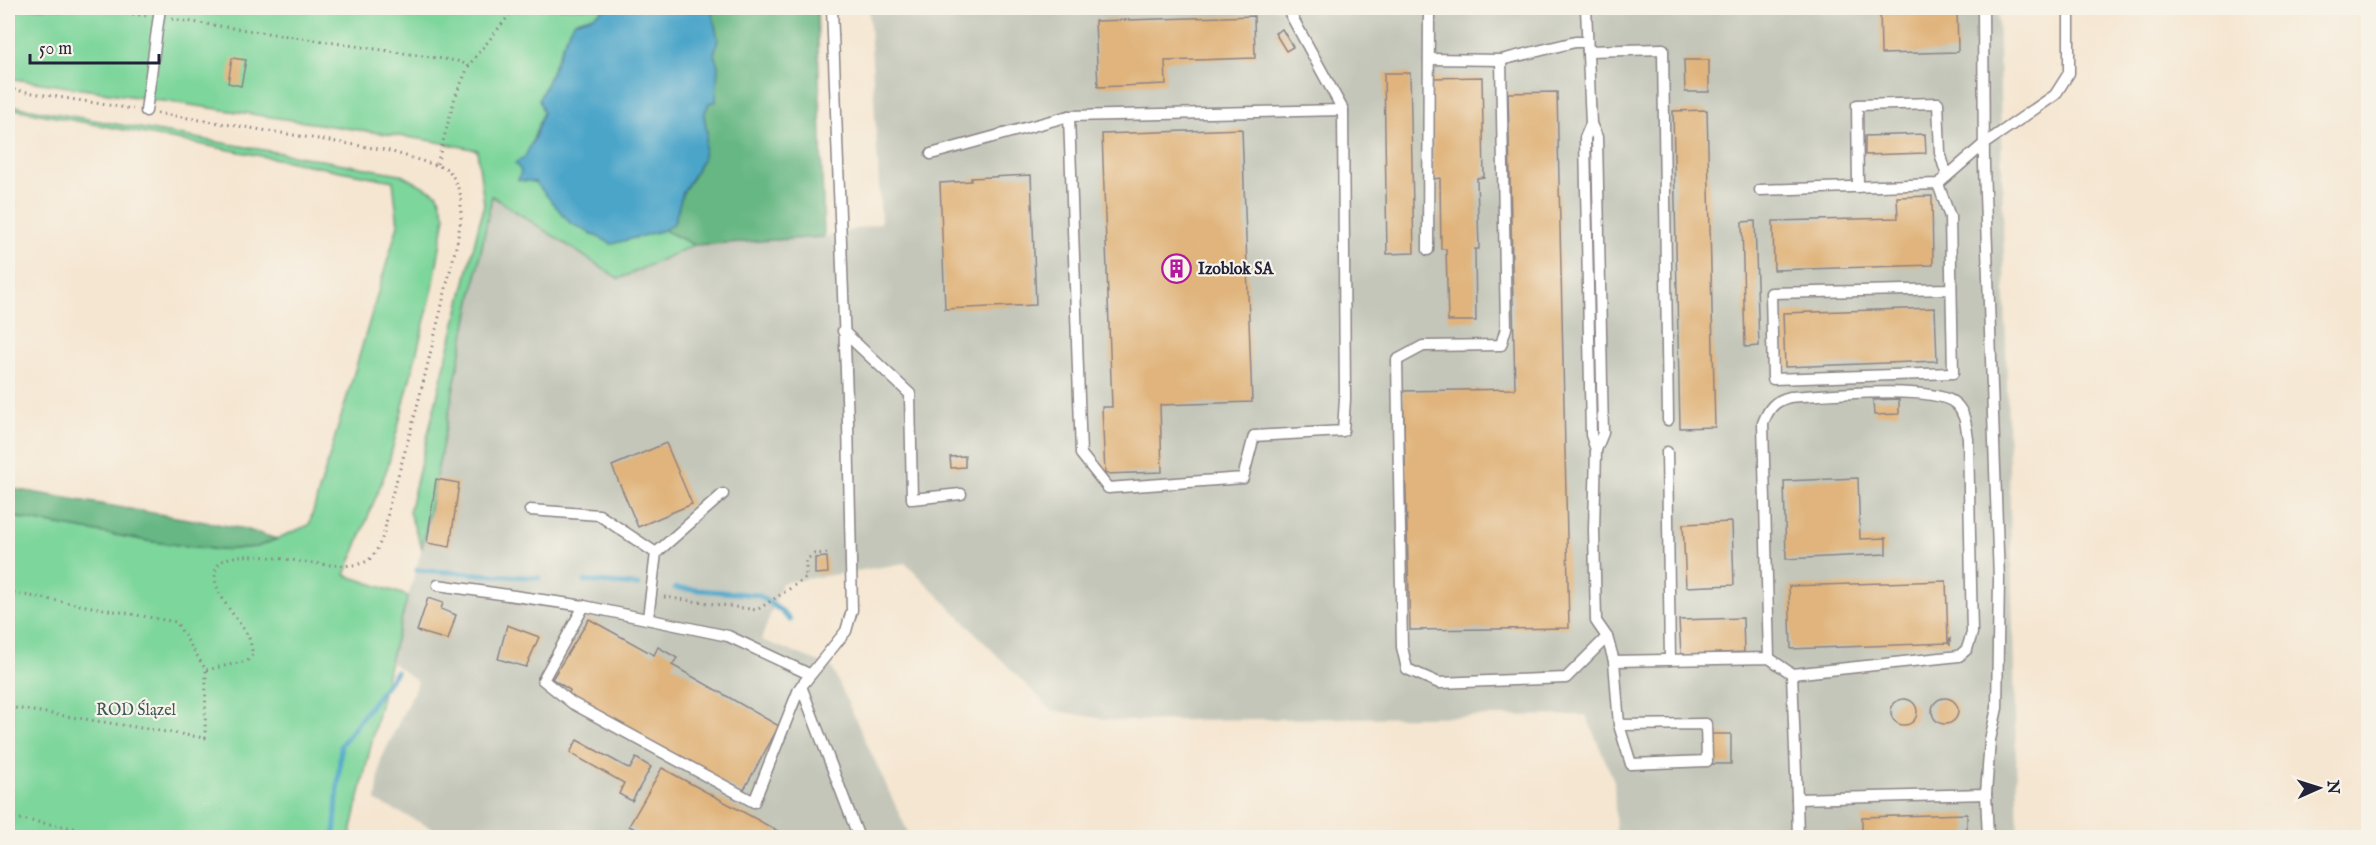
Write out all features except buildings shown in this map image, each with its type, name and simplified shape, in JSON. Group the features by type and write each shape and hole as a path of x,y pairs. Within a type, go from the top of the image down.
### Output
{"lane":[{"path":"584,606 543,680 572,703 754,802 801,686 846,631 852,610 848,423 832,8"},
{"path":"1069,116 1081,454 1108,488 1243,478 1254,436 1343,431 1345,399 1343,110 1287,8"},
{"path":"1428,250 1429,8"},
{"path":"1586,8 1591,124 1585,138 1590,407 1591,435 1596,450 1594,530 1596,621 1607,637 1614,661 1619,725 1631,764 1707,761 1706,724 1619,725"},
{"path":"1983,8 1984,144 2000,579 1997,708 1990,740 1986,794 1988,837"},
{"path":"1760,190 1938,184 1984,144 2055,95 2069,73 2069,8"},
{"path":"146,111 160,12"},
{"path":"1429,60 1501,60 1575,42 1588,47 1663,49 1668,420"},
{"path":"1501,60 1506,328 1501,345 1423,345 1397,360 1402,647 1407,669 1439,683 1566,678 1607,637"},
{"path":"1858,187 1857,105 1938,103 1940,153 1947,176"},
{"path":"931,154 1069,116 1343,110"},
{"path":"1938,184 1950,217 1953,373 1773,379 1771,293 1951,289"},
{"path":"843,331 910,394 912,499 961,494"},
{"path":"1614,661 1769,658 1792,674 1951,659 1959,656 1967,649 1972,633 1968,439 1965,418 1955,403 1933,396 1890,393 1790,397 1778,400 1769,409 1763,423 1769,658"},
{"path":"1668,452 1670,660"},
{"path":"648,618 656,553 723,494"},
{"path":"530,510 599,515 656,553"},
{"path":"438,585 584,606 728,636 810,674"},
{"path":"1792,674 1798,837"},
{"path":"801,686 858,837"},
{"path":"1797,799 1986,794"}],"path":[{"path":"91,8 160,12 457,61 469,65"},
{"path":"437,164 455,97 469,65 515,8"},
{"path":"8,89 386,150 448,169 461,196 461,218 457,243 400,470 387,510 381,541 373,556 368,561 351,566 252,557 228,558 221,562 216,574 218,590 249,637 253,654 247,661 206,670"},
{"path":"664,597 757,610 806,578 806,560 813,554 830,553"},
{"path":"8,592 176,622 206,670 205,738 8,707"},
{"path":"8,817 133,837"}],"shaded area":[{"path":"869,8 1998,8 2018,837 1616,837 1614,781 1586,715 1115,721 1051,710 906,563 782,583 761,640 831,666 910,837 450,837 376,801 381,760 418,682 390,661 422,548 492,195 619,279 694,245 824,237 881,223"}],"green space":[{"path":"8,8 606,8 594,16 574,22 569,31 539,99 543,112 521,171 525,179 535,182 570,223 612,244 664,230 694,245 619,279 492,196 422,548 409,512 484,204 477,150 433,141 8,78"},
{"path":"711,8 817,8 824,237 694,245 664,230 674,223 683,192 694,176 707,133 704,115 718,65 714,55 718,39"},
{"name":"ROD Ślązel","path":"8,105 400,174 438,194 445,216 433,288 388,466 345,575 408,596 390,661 350,837 8,837 8,516 154,542 221,550 257,547 309,525 398,225 393,181 8,108"},
{"path":"8,488 245,529 277,539 257,547 221,550 154,542 8,516"}],"water":[{"path":"606,8 711,8 718,39 714,55 718,65 716,102 709,103 704,115 707,133 702,161 683,192 674,223 664,230 612,244 570,223 535,182 518,180 521,171 515,163 524,158 535,137 543,112 539,99 574,22 594,16"}],"waterway":[{"path":"417,570 539,578"},
{"path":"585,581 638,585"},
{"path":"675,588 758,595 790,620"},
{"path":"334,838 341,745 396,672"}],"place":[{"name":"Izoblok SA","path":"1177,268"}]}
